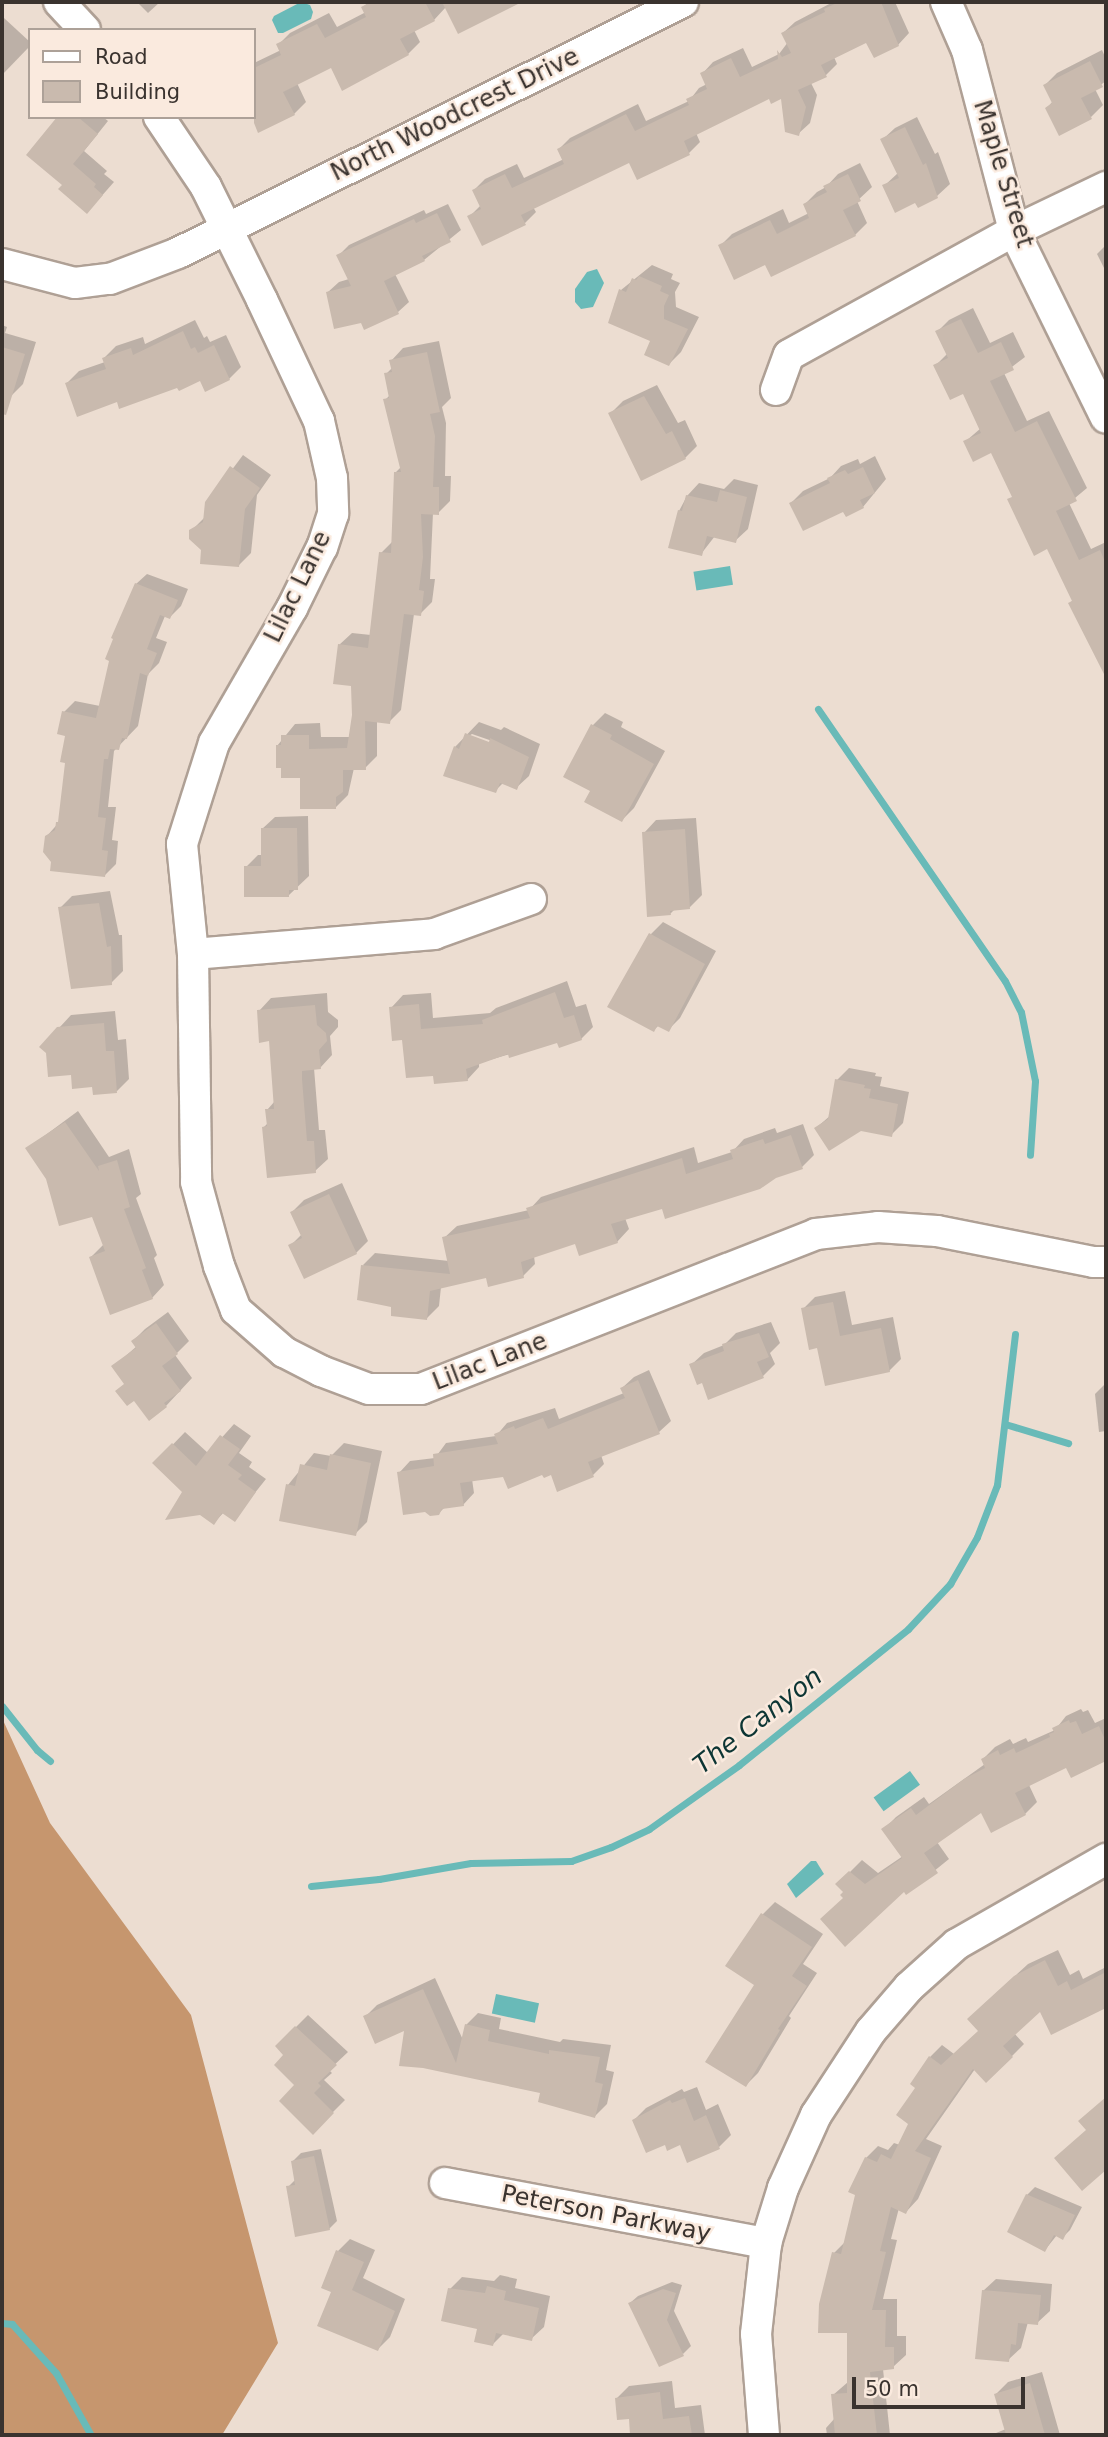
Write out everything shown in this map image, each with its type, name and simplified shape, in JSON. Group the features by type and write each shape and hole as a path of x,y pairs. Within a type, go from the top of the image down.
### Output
{"street":[{"path":"59,2 83,28"},
{"name":"North Woodcrest Drive","path":"2,264 75,283 110,279 178,253 683,2"},
{"name":"Maple Street","path":"946,2 967,50 1014,231 1106,418"},
{"name":"Lilac Lane","path":"160,119 206,187 319,421 332,478 333,514 322,547 292,608 214,743 181,844 192,954 196,1182 219,1266 236,1310 284,1352 321,1371 369,1389 421,1389 816,1234 878,1227 937,1231 1093,1262 1106,1262"},
{"path":"776,390 789,355 1014,231 1106,187"},
{"path":"192,954 434,933 531,899"},
{"path":"764,2435 757,2334 766,2244 783,2188 816,2115 863,2042 909,1987 957,1944 1106,1859"},
{"name":"Peterson Parkway","path":"445,2183 766,2244"}],"shaded area":[{"path":"2,1718 50,1823 191,2015 278,2343 222,2435 2,2435"}],"water":[{"path":"301,2 310,5 313,12 311,19 278,33 272,20 274,16"},
{"path":"597,269 604,283 593,307 581,309 575,302 575,289 587,272"},
{"path":"730,566 733,585 696,591 693,572"},
{"path":"910,1771 920,1785 884,1811 874,1797"},
{"path":"811,1861 816,1861 824,1874 796,1898 787,1884"},
{"path":"496,1994 539,2003 535,2023 492,2014"}],"building":[{"path":"371,2 425,2 435,21 400,39 409,55 342,91 331,68 283,92 295,115 258,133 254,123 256,67 281,55 276,44 317,24 325,38 366,17 361,7"},
{"path":"442,2 522,2 458,34"},
{"path":"839,2 881,2 899,46 874,58 866,43 821,65 827,77 798,90 806,107 799,136 785,132 781,99 771,104 769,99 684,141 690,155 637,180 629,163 521,215 526,225 482,246 467,216 481,209 472,190 505,174 512,188 564,164 557,149 626,114 635,131 689,105 686,99 707,89 700,73 731,58 740,77 778,59 777,50 782,57 791,53 781,33 825,12 824,9"},
{"path":"1090,61 1103,87 1081,98 1092,119 1059,136 1045,108 1052,103 1043,85"},
{"path":"55,119 80,119 98,134 73,164 96,184 94,187 103,195 87,214 58,189 62,185 26,155"},
{"path":"905,127 923,165 926,163 938,198 918,208 915,203 895,213 882,185 899,178 880,139"},
{"path":"848,174 861,201 843,210 856,236 771,277 765,265 734,280 718,245 770,220 777,234 809,218 803,204 827,192 823,186"},
{"path":"437,213 451,242 422,256 425,261 384,281 399,314 364,330 361,323 334,329 326,292 351,286 336,255 414,219 416,223"},
{"path":"639,276 662,286 660,291 669,295 664,306 664,319 688,329 669,366 644,355 650,341 608,323 619,289 626,292 632,278 636,280"},
{"path":"961,319 978,353 1001,342 1014,370 990,381 1015,432 1037,421 1077,501 1056,511 1079,560 1100,550 1106,564 1106,678 1068,603 1072,601 1047,549 1034,556 1007,499 1012,497 991,453 973,462 963,441 981,433 963,394 950,400 933,365 948,358 935,331"},
{"path":"183,331 191,349 195,347 198,353 214,345 230,380 205,392 200,381 179,391 177,388 119,409 117,402 77,417 65,383 106,369 102,358 131,348 133,355"},
{"path":"2,347 25,354 6,415 2,414"},
{"path":"427,352 440,412 430,414 435,436 433,487 439,487 439,515 421,514 423,557 419,590 424,591 421,616 404,614 390,724 365,721 366,770 343,770 343,792 336,797 336,809 300,809 300,778 281,778 281,768 276,768 276,745 281,745 281,735 309,735 309,749 347,748 352,715 351,686 333,684 338,644 368,648 379,552 391,553 394,472 401,472 383,399 389,398 384,373 392,372 389,360"},
{"path":"644,396 666,434 672,431 686,459 641,481 608,413"},
{"path":"230,466 260,488 245,509 239,567 200,564 201,550 189,539 189,530 203,522 205,502"},
{"path":"863,467 875,493 860,500 864,508 846,517 843,512 803,531 789,503 830,483 827,478 845,470 848,474"},
{"path":"720,490 747,497 736,543 707,536 702,556 668,548 678,510 682,511 686,495 717,502"},
{"path":"135,583 178,600 170,619 160,615 147,649 157,653 148,676 140,673 127,739 122,738 119,750 110,749 108,759 104,759 98,817 106,818 102,850 108,851 105,877 50,871 51,862 43,852 45,836 55,830 58,822 65,763 60,762 65,736 57,734 62,711 96,718 109,661 105,659 113,639 111,638"},
{"path":"591,724 612,735 610,739 654,764 622,822 584,802 590,791 563,777"},
{"path":"465,733 489,742 490,738 529,757 517,790 500,783 496,793 443,776 454,746 459,749"},
{"path":"261,828 297,828 298,890 289,890 289,897 244,897 244,866 261,866"},
{"path":"685,829 690,909 670,911 671,915 647,917 642,832"},
{"path":"99,903 107,947 111,946 112,985 71,989 58,907"},
{"path":"649,933 705,964 669,1032 657,1026 654,1032 607,1007"},
{"path":"555,992 564,1018 574,1015 582,1040 559,1048 557,1043 509,1058 508,1054 466,1069 468,1081 434,1084 433,1076 406,1078 402,1040 392,1041 389,1007 419,1004 421,1029 483,1024 482,1020"},
{"path":"315,1005 317,1025 326,1033 327,1041 319,1050 321,1069 302,1071 302,1079 307,1141 314,1141 316,1173 267,1178 262,1127 267,1126 265,1109 274,1109 269,1041 259,1043 257,1010"},
{"path":"104,1023 106,1051 114,1051 117,1093 93,1095 92,1087 72,1089 71,1075 48,1077 46,1053 39,1047 57,1027"},
{"path":"835,1079 865,1085 864,1088 871,1089 869,1098 898,1104 892,1137 861,1131 829,1151 814,1128 828,1119"},
{"path":"65,1122 99,1171 98,1166 117,1160 130,1207 124,1209 146,1268 142,1270 153,1299 110,1315 89,1257 105,1251 92,1217 59,1226 46,1179 25,1148"},
{"path":"791,1135 803,1169 776,1178 760,1189 665,1219 662,1209 611,1224 618,1243 579,1256 575,1244 521,1262 524,1278 488,1287 486,1278 430,1291 427,1320 391,1316 391,1307 357,1300 361,1265 450,1274 442,1237 530,1218 526,1208 682,1158 686,1174 733,1159 730,1150 763,1139 765,1144"},
{"path":"329,1194 357,1254 304,1279 288,1245 302,1238 290,1212"},
{"path":"833,1302 840,1336 881,1328 890,1372 825,1386 817,1348 809,1350 801,1308"},
{"path":"156,1323 178,1354 162,1366 181,1391 164,1403 167,1407 149,1421 134,1401 127,1406 115,1391 124,1384 111,1366 136,1348 131,1341"},
{"path":"759,1333 769,1357 757,1362 764,1378 708,1400 702,1383 697,1385 689,1364 724,1351 722,1344"},
{"path":"638,1380 660,1434 588,1462 594,1477 557,1492 551,1475 544,1478 542,1475 508,1489 503,1477 460,1483 464,1506 442,1509 439,1515 430,1516 425,1512 403,1515 397,1472 434,1466 433,1454 498,1444 494,1434 514,1426 515,1429 543,1418 548,1429 625,1398 620,1388"},
{"path":"220,1435 240,1449 228,1465 242,1475 238,1479 256,1492 235,1522 222,1513 214,1525 200,1515 165,1520 182,1492 152,1463 172,1443 196,1466"},
{"path":"330,1454 371,1463 356,1536 279,1521 286,1484 295,1486 300,1464 327,1470"},
{"path":"1069,1720 1070,1723 1076,1721 1082,1734 1099,1726 1106,1742 1106,1761 1071,1778 1066,1768 1015,1793 1026,1815 991,1833 981,1813 924,1853 938,1873 906,1895 904,1892 845,1947 820,1919 843,1898 840,1895 843,1892 835,1884 849,1871 865,1884 902,1858 881,1829 911,1808 916,1815 964,1779 985,1768 981,1759 998,1750 1000,1755 1014,1748 1016,1753 1050,1737 1049,1734 1054,1732 1052,1728"},
{"path":"761,1913 812,1947 792,1976 807,1986 778,2029 780,2030 746,2087 705,2062 754,1985 725,1966"},
{"path":"1045,1960 1058,1986 1067,1981 1071,1990 1106,1972 1106,2008 1051,2035 1040,2012 1003,2046 1013,2057 986,2083 973,2069 915,2151 931,2158 906,2214 891,2207 880,2251 886,2252 872,2310 886,2310 885,2347 894,2347 894,2369 870,2372 877,2435 835,2435 831,2394 847,2393 847,2333 818,2333 819,2304 832,2252 841,2254 855,2195 848,2192 865,2157 877,2162 881,2154 891,2159 908,2124 896,2115 915,2088 910,2084 929,2056 941,2065 978,2031 967,2019 1014,1976"},
{"path":"423,1989 456,2063 465,2024 490,2030 488,2041 549,2054 549,2050 600,2057 595,2082 603,2084 595,2118 538,2102 540,2093 423,2068 399,2066 404,2031 375,2044 363,2016"},
{"path":"295,2026 337,2065 318,2083 321,2086 314,2093 334,2113 313,2135 279,2101 294,2085 274,2065 283,2055 275,2046"},
{"path":"1106,2097 1106,2170 1082,2191 1054,2158 1086,2130 1078,2121"},
{"path":"685,2098 694,2121 706,2115 720,2149 687,2163 680,2145 667,2151 665,2145 646,2153 632,2120 670,2100 672,2103"},
{"path":"314,2156 330,2230 295,2237 286,2186 295,2185 291,2161"},
{"path":"1026,2194 1075,2215 1063,2240 1054,2235 1045,2252 1007,2232"},
{"path":"336,2250 364,2262 352,2290 395,2311 378,2351 317,2326 331,2292 321,2288"},
{"path":"487,2286 506,2291 504,2300 539,2308 532,2341 496,2333 493,2346 474,2342 477,2329 441,2321 448,2288 485,2293"},
{"path":"663,2289 676,2293 667,2320 684,2356 659,2367 628,2303"},
{"path":"982,2290 1041,2295 1038,2325 1018,2323 1016,2345 1011,2344 1009,2362 975,2359"},
{"path":"1030,2383 1045,2435 1006,2435 994,2394"},
{"path":"660,2392 663,2419 689,2416 692,2435 630,2435 629,2419 617,2420 615,2398"}],"waterway":[{"path":"818,709 1005,981 1021,1012 1035,1081 1030,1155"},
{"name":"The Canyon","path":"311,1886 379,1879 471,1863 571,1861 611,1847 649,1829 739,1765 908,1629 950,1584 977,1537 997,1485 1015,1334"},
{"path":"1005,1424 1068,1443"},
{"name":"The Canyon","path":"2,1706 37,1750 50,1761"},
{"path":"2,2323 12,2324 56,2373 91,2435"}]}
